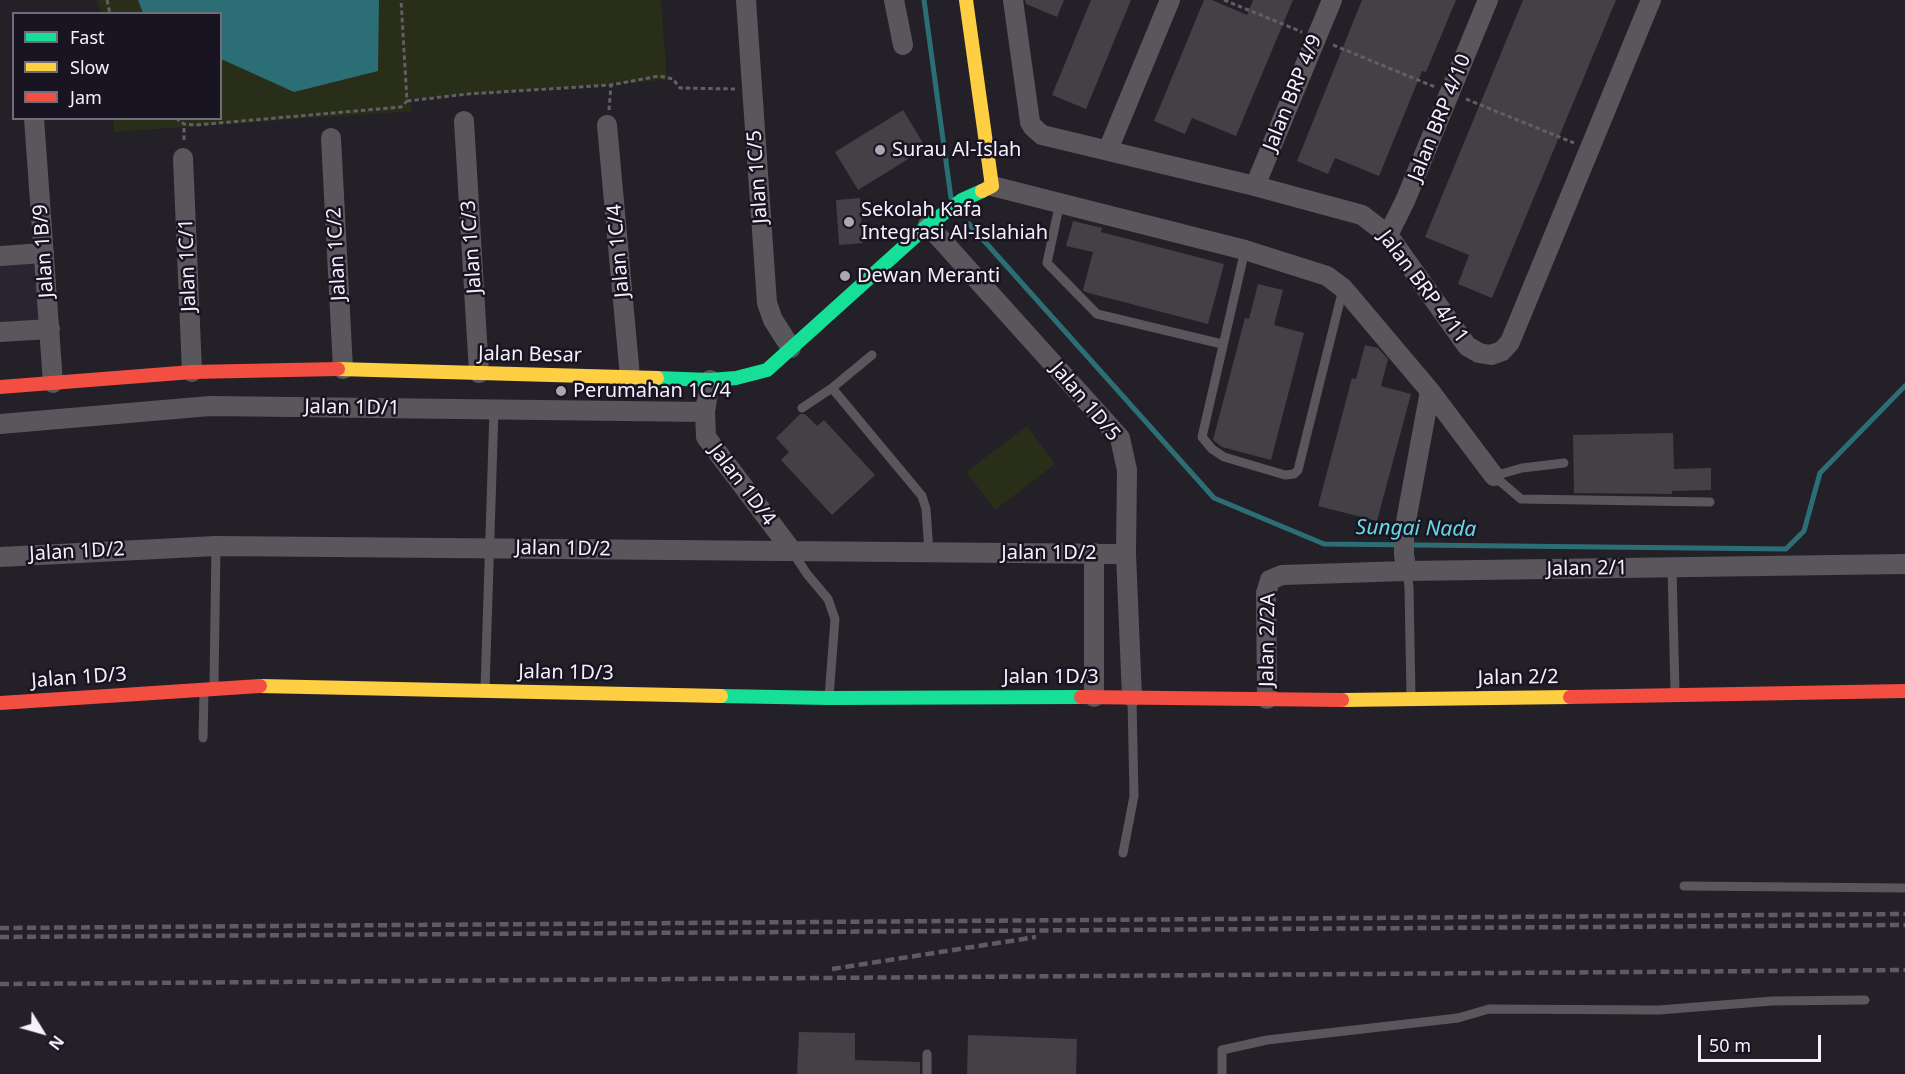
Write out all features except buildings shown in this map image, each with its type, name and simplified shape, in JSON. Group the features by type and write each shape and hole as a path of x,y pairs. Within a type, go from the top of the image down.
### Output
{"street":[{"name":"Jalan 1C/5","path":"746,0 767,303 773,320 791,348"},
{"path":"894,0 903,45"},
{"path":"966,0 992,186 1245,250 1327,276 1343,288 1430,391 1494,476"},
{"name":"Jalan BRP 4/11","path":"1013,0 1030,122 1042,135 1255,186 1362,215 1388,235 1467,346 1479,353 1491,355 1502,351 1510,342 1652,0"},
{"path":"1108,150 1170,0"},
{"name":"Jalan BRP 4/9","path":"1255,186 1332,0"},
{"name":"Jalan BRP 4/10","path":"1388,235 1405,201 1488,0"},
{"name":"Jalan 1B/9","path":"34,120 53,383"},
{"name":"Jalan 1C/3","path":"464,121 479,373"},
{"name":"Jalan 1C/4","path":"607,125 630,376"},
{"name":"Jalan 1C/2","path":"331,138 343,369"},
{"name":"Jalan 1C/1","path":"183,158 192,372"},
{"name":"Jalan Besar","path":"0,387 192,372 343,369 710,380 736,378 767,370 928,225 962,200 992,186"},
{"name":"Jalan 1D/5","path":"928,225 1120,438 1127,470 1126,554 1132,697"},
{"path":"0,256 44,253"},
{"path":"0,332 50,328"},
{"name":"Jalan 1D/4","path":"710,380 705,412 706,437 792,551"},
{"path":"1405,563 1404,532 1430,391"},
{"name":"Jalan 1D/1","path":"0,424 210,406 705,412"},
{"name":"Jalan 1D/2","path":"0,557 216,546 1126,554"},
{"path":"1094,553 1095,696"},
{"name":"Jalan 2/1","path":"1270,580 1281,575 1405,563 1672,568 1905,564"},
{"name":"Jalan 2/2A","path":"1267,699 1266,593 1270,580"},
{"name":"Jalan 1D/3","path":"0,703 265,686 829,698 1132,697"},
{"name":"Jalan 2/2","path":"1132,697 1411,699 1905,690"}],"lane":[{"path":"1060,202 1047,263 1097,314 1222,344"},
{"path":"1245,250 1202,437 1212,449 1224,457 1285,475 1294,474 1298,470 1343,288"},
{"path":"802,408 832,388 872,355"},
{"path":"832,388 922,496 926,509 929,552"},
{"path":"484,690 494,410"},
{"path":"1494,476 1522,468 1564,463"},
{"path":"1494,476 1521,499 1710,502"},
{"path":"203,738 209,688 216,546"},
{"path":"792,551 828,599 835,619 829,698"},
{"path":"1405,563 1409,587 1411,699"},
{"path":"1672,568 1675,695"},
{"path":"1123,853 1134,796 1132,697"},
{"path":"1683,886 1905,888"},
{"path":"1222,1074 1222,1050 1267,1040 1458,1018 1489,1009 1659,1010 1772,1001 1865,1000"},
{"path":"927,1054 927,1074"}],"path":[{"path":"400,0 407,101"},
{"path":"1224,0 1590,150"},
{"path":"179,120 184,124 196,125 401,107 407,101 468,94 611,85 660,76 673,79 680,88 752,89"},
{"path":"607,125 611,85"}],"shaded area":[{"path":"37,262 42,322 0,325 0,265"}],"green space":[{"path":"97,0 661,0 667,80 411,99 412,111 114,132 113,120 222,120 222,12 101,12"},
{"path":"1027,426 1055,464 995,510 966,472"}],"water":[{"path":"138,0 379,0 378,71 294,92 222,59 222,12 143,12"}],"waterway":[{"name":"Sungai Nada","path":"924,0 951,198"},
{"name":"Sungai Nada","path":"969,224 1214,498 1324,544 1786,549 1804,531 1820,473 1905,386"}],"railway":[{"path":"0,928 1905,914"},
{"path":"0,937 1905,925"},
{"path":"832,969 1036,937"},
{"path":"0,984 1905,970"}],"traffic: fast":[{"path":"657,378 710,380 736,378 767,370 928,225 962,200 982,191"},
{"path":"721,696 1081,697"}],"traffic: slow":[{"path":"966,0 992,186 982,191"},
{"path":"338,369 657,378"},
{"path":"260,686 721,696"},
{"path":"1342,700 1570,697"}],"traffic: jam":[{"path":"0,387 192,372 338,369"},
{"path":"0,703 260,686"},
{"path":"1570,697 1905,691"},
{"path":"1081,697 1342,700"}],"place":[{"name":"Surau Al-Islah","path":"880,150"},
{"name":"Sekolah Kafa Integrasi Al-Islahiah","path":"849,222"},
{"name":"Dewan Meranti","path":"845,276"},
{"name":"Perumahan 1C/4","path":"561,391"}]}
